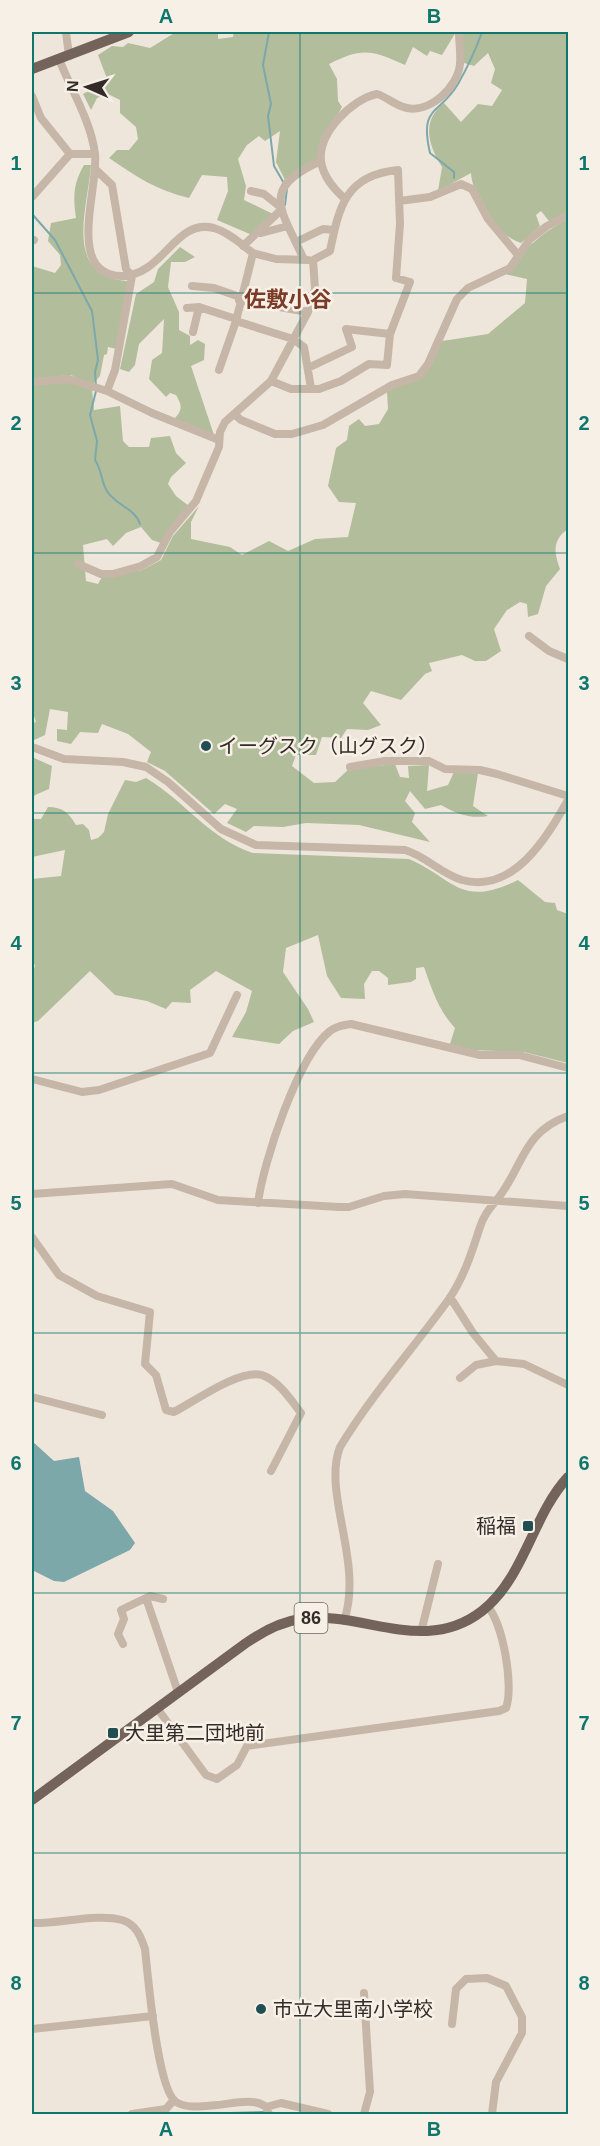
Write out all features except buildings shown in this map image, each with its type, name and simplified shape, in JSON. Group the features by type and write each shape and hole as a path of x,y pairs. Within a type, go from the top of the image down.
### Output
{"main road":[{"path":"32,69 129,32"},
{"name":"86","path":"32,1800 178,1692 272,1627 309,1618 422,1632 439,1631 461,1623 487,1606 512,1574 543,1510 568,1477"}],"street":[{"path":"66,32 64,57 95,154 87,241 90,257 99,268 113,276 132,276 148,269 181,236 198,228 213,228 252,253 276,259 308,260 330,251 334,230 345,200 370,175 398,170 396,278 410,282 390,334 387,365 369,364 327,387 291,389 271,381"},
{"path":"345,200 331,185 321,161 328,135 342,111 377,94 406,108 428,105 442,95 457,75 460,65 459,32"},
{"path":"32,96 41,118 70,154"},
{"path":"32,197 70,154 95,154"},
{"path":"243,246 280,208 286,183 321,161"},
{"path":"95,169 112,185 126,269 132,276 131,294 115,370 100,389"},
{"path":"399,201 430,197 461,184 472,189 488,219 518,255"},
{"path":"78,564 101,574 113,574 141,566 157,557 170,532 196,501 219,447 225,422 271,381 308,312 315,289 308,260 280,208 264,194 251,191"},
{"path":"234,414 241,420 275,434 292,434 339,418 392,386 419,376 428,364 457,299 468,288 510,268 530,239 547,225 568,215"},
{"path":"257,234 288,226"},
{"path":"298,241 323,229 334,230"},
{"path":"219,370 236,320 239,298 252,253"},
{"path":"192,286 214,288 239,298 308,312"},
{"path":"187,308 199,307 293,339 304,347 311,388"},
{"path":"194,332 199,307"},
{"path":"308,368 352,347 346,329 390,334"},
{"path":"32,382 59,378 100,389 219,440"},
{"path":"529,636 549,651 568,658"},
{"path":"32,747 64,759 123,762 146,767 174,786 221,829 256,844 405,850 428,860 450,875 472,881 499,879 523,864 554,826 568,798 480,770 445,769 429,761 385,761 350,767"},
{"path":"32,1079 82,1092 99,1090 210,1053 237,995"},
{"path":"258,1203 286,1107 317,1045 336,1027 351,1024 480,1055 519,1055 568,1068"},
{"path":"344,1621 350,1571 336,1478 337,1456 384,1381 450,1297 474,1251 480,1227 490,1204 495,1201 538,1132 547,1125 568,1116"},
{"path":"32,1194 172,1184 204,1197 258,1203 349,1207 384,1196 405,1194 568,1206"},
{"path":"32,1237 59,1275 97,1296 150,1312 145,1364 156,1375 166,1410 174,1412 245,1373 263,1376 283,1390 301,1413 272,1471"},
{"path":"450,1297 496,1361"},
{"path":"460,1378 476,1365 496,1361 524,1364 568,1385"},
{"path":"32,1397 102,1415"},
{"path":"422,1632 438,1564"},
{"path":"123,1644 117,1634 124,1619 121,1610 146,1598 154,1596 163,1599"},
{"path":"146,1598 178,1692"},
{"path":"157,1708 206,1775 217,1779 237,1765 247,1746 499,1711 506,1708 510,1695 499,1623 487,1606"},
{"path":"32,1923 122,1920 132,1926 141,1936 145,1949 165,2086 173,2101 194,2107 257,2102 268,2111 281,2103 328,2115"},
{"path":"452,2024 456,1989 466,1979 487,1978 507,1986 519,2007 522,2033 501,2069 492,2115"},
{"path":"364,1993 370,2092 364,2115"},
{"path":"32,2029 153,2016"},
{"path":"132,2115 165,2113 173,2101"}],"green space":[{"path":"176,32 218,32 218,39 233,37 234,32 456,32 442,55 430,51 427,56 413,47 405,65 367,52 350,55 329,64 337,79 338,101 342,107 319,150 317,160 285,180 276,162 280,131 265,141 259,136 247,145 238,159 246,186 244,200 273,214 252,235 217,220 228,191 227,177 202,175 189,198 147,182 109,158 117,150 129,150 138,139 136,127 120,113 120,100 108,94 97,98 91,110 83,94 108,81 98,55 112,46 123,47 128,43 150,48"},
{"path":"462,32 568,32 568,213 549,221 541,211 536,215 540,226 521,243 512,239 495,224 481,204 472,182 471,173 438,191 442,167 433,150 429,133 432,118 437,110 444,103 461,122 478,104 492,106 502,90 491,83 495,69 488,53 474,66 464,63"},
{"path":"84,165 91,165 84,219 86,253 94,267 107,276 127,281 128,294 117,349 108,347 100,376 92,385 71,375 32,379 32,266 55,273 61,265 60,255 48,241 51,223 76,218 75,191"},
{"path":"568,219 568,529 557,542 556,558 560,569 546,586 538,614 528,617 527,604 520,602 507,610 494,629 501,651 486,661 475,661 462,655 429,663 432,671 425,674 401,700 371,691 363,703 381,725 368,730 347,729 341,738 322,737 316,755 296,755 292,766 314,783 335,782 349,769 395,764 400,777 409,778 408,766 429,765 427,791 448,785 454,772 478,773 473,806 488,816 464,815 441,805 425,809 410,791 405,801 415,813 412,822 430,842 359,825 306,823 283,827 254,826 246,832 227,823 237,809 225,804 214,814 165,771 147,762 151,752 128,734 102,724 98,733 80,732 71,744 57,741 57,729 67,730 68,712 50,709 45,735 32,741 32,723 36,722 32,710 32,385 67,382 92,389 94,410 120,406 123,441 129,447 149,447 151,438 170,436 176,453 186,463 171,477 168,484 176,496 189,506 161,543 152,540 141,527 126,533 113,546 107,539 83,545 86,581 98,584 102,577 142,570 161,560 173,536 199,506 191,522 191,539 230,547 242,555 269,541 288,551 315,539 348,537 356,503 339,502 328,486 336,448 347,440 349,426 359,419 365,426 379,424 388,409 387,391 420,378 442,341 488,334 525,303 527,279 505,274 533,243"},
{"path":"180,247 195,257 185,262 171,262 168,287 179,312 179,330 190,336 190,345 198,340 205,344 204,360 191,366 214,435 174,419 181,407 176,395 170,393 166,397 149,379 152,360 162,353 164,319 139,344 135,365 129,372 120,369 136,294 154,282 158,269"},
{"path":"32,757 52,766 49,789 35,795 32,800"},
{"path":"146,778 173,797 210,829 253,853 409,859 459,888 483,891 499,888 518,880 545,902 555,903 557,910 568,914 568,1063 524,1052 472,1050 450,1044 455,1028 440,1007 424,967 416,968 416,979 411,982 388,985 388,978 379,971 372,971 364,984 365,999 341,998 327,976 318,935 286,948 283,972 314,1022 293,1031 279,1044 232,1037 246,1012 252,991 216,971 190,990 191,1003 172,1002 166,1009 147,1001 115,995 90,971 38,1021 32,1023 32,977 35,965 32,962 32,879 61,876 65,850 32,857 32,804 34,819 41,819 48,807 62,810 76,825 83,824 89,830 91,840 98,838 104,832 108,814 125,780 136,782"}],"water":[{"path":"32,1441 54,1461 79,1457 85,1491 113,1511 135,1543 130,1550 64,1582 54,1581 32,1570"}],"waterway":[{"path":"269,32 263,65 271,104 268,116 274,166 285,185"},
{"path":"454,178 454,172 430,153 427,126 433,112 458,84 482,32"},
{"path":"285,205 287,189"},
{"path":"32,214 55,240 92,311 98,360 95,372 96,386"},
{"path":"96,391 90,415 97,441 95,460 107,491 134,514 140,524"},
{"path":"195,2114 264,2112"},
{"path":"273,2113 281,2114"}],"place":[{"name":"イーグスク（山グスク）","path":"206,746"},
{"name":"稲福","path":"528,1526"},
{"name":"大里第二団地前","path":"113,1733"},
{"name":"市立大里南小学校","path":"261,2009"}],"district":[{"name":"佐敷小谷","path":"288,299"}]}
